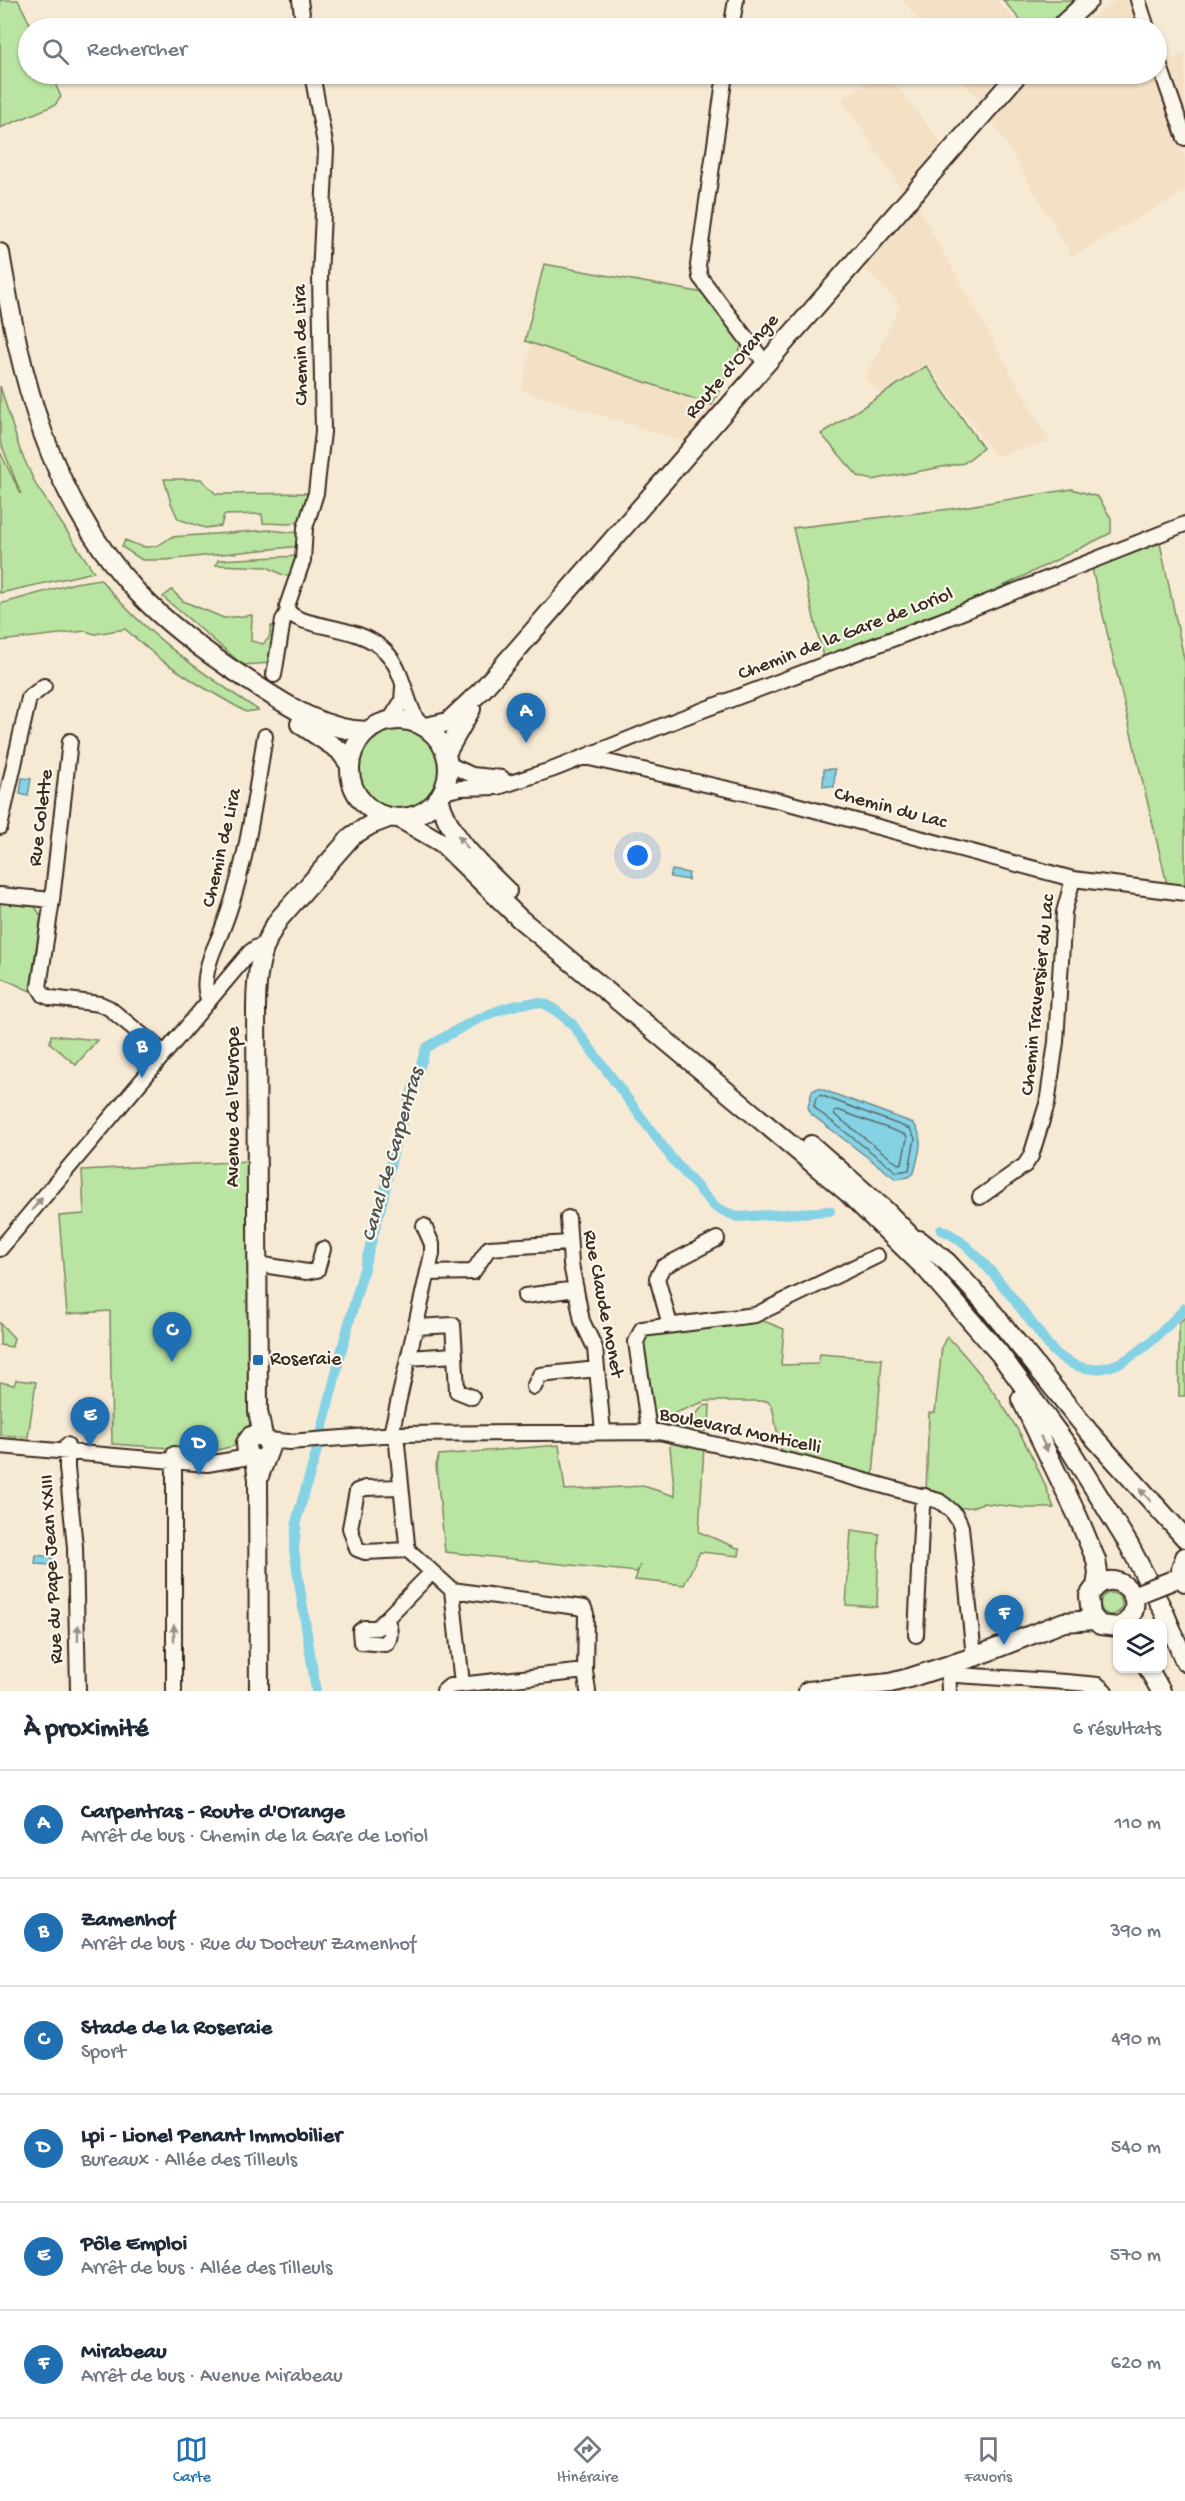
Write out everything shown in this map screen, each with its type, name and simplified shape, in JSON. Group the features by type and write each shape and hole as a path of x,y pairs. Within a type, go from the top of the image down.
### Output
{"main road":[{"path":"1070,18 1089,0"},
{"name":"Route d'Orange","path":"422,725 448,722 482,690 1009,84"},
{"path":"0,253 11,319 38,424 53,463 78,511 115,566 139,594 181,633 262,690 323,723 347,730 368,731"},
{"path":"0,314 17,394 28,430 44,470 84,541 116,582 158,628 197,659 256,698 323,737 339,750 350,765"},
{"name":"Route d'Orange","path":"447,758 482,690"},
{"path":"400,820 417,815 441,795 446,783 447,758 434,734 410,720 390,720 368,731 356,746 350,765 351,776 359,797 373,810 400,820 442,843 519,918 847,1192 927,1270 999,1353 1069,1449 1129,1545 1164,1612 1185,1662"},
{"path":"441,795 444,814 462,841 482,866 511,895 838,1167 903,1228 1001,1336 1083,1449 1137,1536 1164,1585 1185,1632"},
{"path":"352,836 359,797"},
{"name":"Avenue de l'Europe","path":"259,1691 256,988 259,960 270,932 352,836 370,825 400,820"},
{"path":"903,1228 947,1262 985,1303 1089,1432 1185,1538"},
{"path":"958,1305 1020,1397 1096,1560 1098,1573 1089,1609 1094,1620"},
{"path":"1137,1595 1180,1580 1185,1557"},
{"path":"1064,1622 1108,1581 1126,1586 1137,1595"},
{"path":"1126,1619 1134,1610 1137,1595"},
{"path":"808,1691 890,1683 948,1667 1064,1622 1094,1620 1107,1627 1113,1627"},
{"path":"1151,1673 1161,1691"}],"street":[{"path":"300,0 303,18"},
{"path":"733,18 736,0"},
{"path":"1138,0 1144,18"},
{"name":"Chemin de Lira","path":"274,675 283,620 288,611 288,599 300,573 303,560 305,528 316,493 323,432 320,277 326,149 314,84"},
{"path":"724,84 698,265 700,277 765,363"},
{"path":"1166,84 1185,138"},
{"name":"Chemin de la Gare de Loriol","path":"441,795 461,788 498,787 554,769 1185,524"},
{"path":"288,611 296,618 349,631 376,643 395,663 403,687 422,725"},
{"name":"Rue Colette","path":"0,827 29,698 44,686"},
{"path":"390,720 402,700 403,687"},
{"name":"Chemin de Lira","path":"209,1000 205,989 206,978 213,951 233,904 265,736"},
{"name":"Rue Colette","path":"70,741 52,900 39,987 44,995 51,998 100,1004 109,1008 164,1053"},
{"name":"Chemin du Lac","path":"585,757 781,801 1073,879 1185,893"},
{"name":"Chemin de la Gare de Loriol","path":"447,758 472,775 520,779"},
{"name":"Chemin Traversier du Lac","path":"980,1197 1025,1165 1031,1155 1047,1104 1056,1042 1064,912 1073,879"},
{"path":"0,895 52,900"},
{"path":"0,1249 250,952 256,947 264,947"},
{"name":"Rue Claude Monet","path":"568,1218 569,1244 582,1321 595,1348 603,1432"},
{"path":"424,1226 432,1244 429,1273 408,1358 393,1434 408,1550 452,1590 584,1608 586,1614 585,1671 588,1691"},
{"path":"670,1325 657,1278 657,1263 717,1239"},
{"path":"429,1273 473,1272 489,1248 569,1244"},
{"path":"257,1264 307,1272 317,1270 323,1249"},
{"path":"649,1431 636,1342 642,1329 755,1315 877,1256"},
{"path":"525,1296 576,1289"},
{"path":"416,1327 453,1326 457,1391 472,1397"},
{"path":"408,1358 455,1355"},
{"path":"534,1387 540,1375 597,1369"},
{"name":"Boulevard Monticelli","path":"67,1449 174,1458 226,1456 290,1443 393,1434 649,1431 803,1464 925,1496 939,1501 958,1518 974,1657"},
{"path":"0,1440 67,1449"},
{"path":"0,1446 67,1449"},
{"name":"Rue du Pape Jean XXIII","path":"67,1449 76,1569 78,1691"},
{"path":"174,1458 174,1691"},
{"path":"401,1487 365,1488 357,1491 350,1528 357,1549 365,1552 408,1550"},
{"path":"916,1635 922,1507 925,1496"},
{"path":"386,1619 432,1572"},
{"path":"452,1590 462,1684"},
{"path":"948,1667 957,1675 1098,1685 1105,1691"},
{"path":"948,1667 949,1691"},
{"path":"444,1691 450,1686 462,1684 585,1671"}],"shaded area":[{"path":"903,0 997,0 1013,18 916,18"},
{"path":"1116,0 1128,0 1135,18 1091,18"},
{"path":"1185,53 1185,114 1167,61"},
{"path":"863,84 895,84 942,144 903,191 841,99"},
{"path":"966,84 999,84 982,105"},
{"path":"1019,84 1159,84 1185,159 1185,191 1072,257 990,116"},
{"path":"917,205 1050,442 996,456 926,363 880,394 865,379 900,305 863,266"},
{"path":"532,343 716,408 688,443 521,390"}],"green space":[{"path":"0,0 18,0 27,18 18,18 18,84 55,84 61,97 55,105 0,128"},
{"path":"1003,0 1077,0 1059,18 1018,18"},
{"path":"544,264 704,293 743,343 712,405 525,341"},
{"path":"926,366 983,448 964,463 872,480 858,476 821,434"},
{"path":"0,386 20,450 36,485 94,572 0,593 0,452 21,494 0,441"},
{"path":"164,479 201,479 216,494 312,493 300,520 290,524 263,523 262,514 224,515 221,526 205,528 178,519"},
{"path":"1072,489 1098,497 1111,518 1111,533 963,606 929,616 823,657 793,528 950,509"},
{"path":"270,530 298,533 300,546 166,560 142,560 122,547 125,540 149,547 159,545 171,537"},
{"path":"1160,543 1185,663 1185,887 1167,884 1092,569"},
{"path":"299,556 293,577 267,567 216,565 218,560"},
{"path":"100,579 155,635 194,666 258,710 246,712 201,686 161,660 125,629 95,634 85,631 0,641 0,604 75,583"},
{"path":"172,590 183,601 224,618 252,615 251,641 263,644 269,638 271,626 278,626 270,663 243,665 163,597"},
{"path":"399,727 415,730 428,739 437,752 440,768 437,784 428,797 415,806 399,809 383,806 370,797 361,784 358,768 361,752 370,739 383,730"},
{"path":"0,902 34,905 41,916 30,991 0,977"},
{"path":"51,1035 97,1040 76,1065 50,1043"},
{"path":"248,1161 251,1423 234,1446 213,1451 112,1444 110,1311 67,1314 59,1216 84,1214 82,1170"},
{"path":"1185,1317 1185,1396 1179,1396 1179,1323"},
{"path":"756,1318 784,1329 781,1365 818,1364 820,1354 882,1359 873,1478 803,1460 781,1450 772,1406 767,1401 706,1401 662,1418 652,1417 640,1342 643,1332"},
{"path":"0,1323 14,1338 12,1347 0,1345"},
{"path":"947,1336 1010,1416 1045,1484 1054,1508 1024,1508 983,1503 961,1508 941,1496 926,1492 929,1413 935,1412 942,1346"},
{"path":"16,1380 36,1382 28,1437 0,1435 0,1382 14,1385"},
{"path":"710,1405 709,1428 697,1438 665,1427 688,1424 703,1406"},
{"path":"669,1438 704,1446 699,1532 740,1549 739,1556 700,1552 684,1585 635,1580 640,1565 637,1572 445,1552 436,1465 439,1455 559,1445 565,1490 643,1486 675,1496"},
{"path":"851,1530 879,1534 877,1607 846,1605"},
{"path":"1111,1593 1119,1596 1122,1604 1119,1612 1111,1615 1103,1612 1100,1604 1103,1596"}],"water":[{"path":"824,769 835,769 834,787 823,786"},
{"path":"22,778 31,779 28,796 20,794"},
{"path":"672,870 689,873 688,880 670,877"},
{"path":"818,1088 913,1123 920,1140 914,1173 909,1177 896,1179 811,1114 808,1107 812,1091"},
{"path":"36,1555 52,1557 52,1565 35,1564"}],"waterway":[{"name":"Canal de Carpentras","path":"316,1691 294,1550 297,1518 383,1199 395,1144 426,1048 466,1025 497,1011 527,1003 545,1004 572,1024 673,1160 715,1207 737,1217 830,1211"},
{"name":"Canal de Carpentras","path":"941,1230 955,1237 985,1265 1053,1351 1072,1364 1090,1369 1108,1367 1125,1360 1141,1350 1185,1308"}],"place":[{"name":"Carpentras - Route d'Orange","path":"526,743"},
{"name":"Zamenhof","path":"142,1078"},
{"name":"Roseraie","path":"258,1360"},
{"name":"Stade de la Roseraie","path":"172,1362"},
{"name":"Pôle Emploi","path":"90,1447"},
{"name":"Lpi - Lionel Penant Immobilier","path":"199,1475"},
{"name":"Mirabeau","path":"1004,1645"}]}
